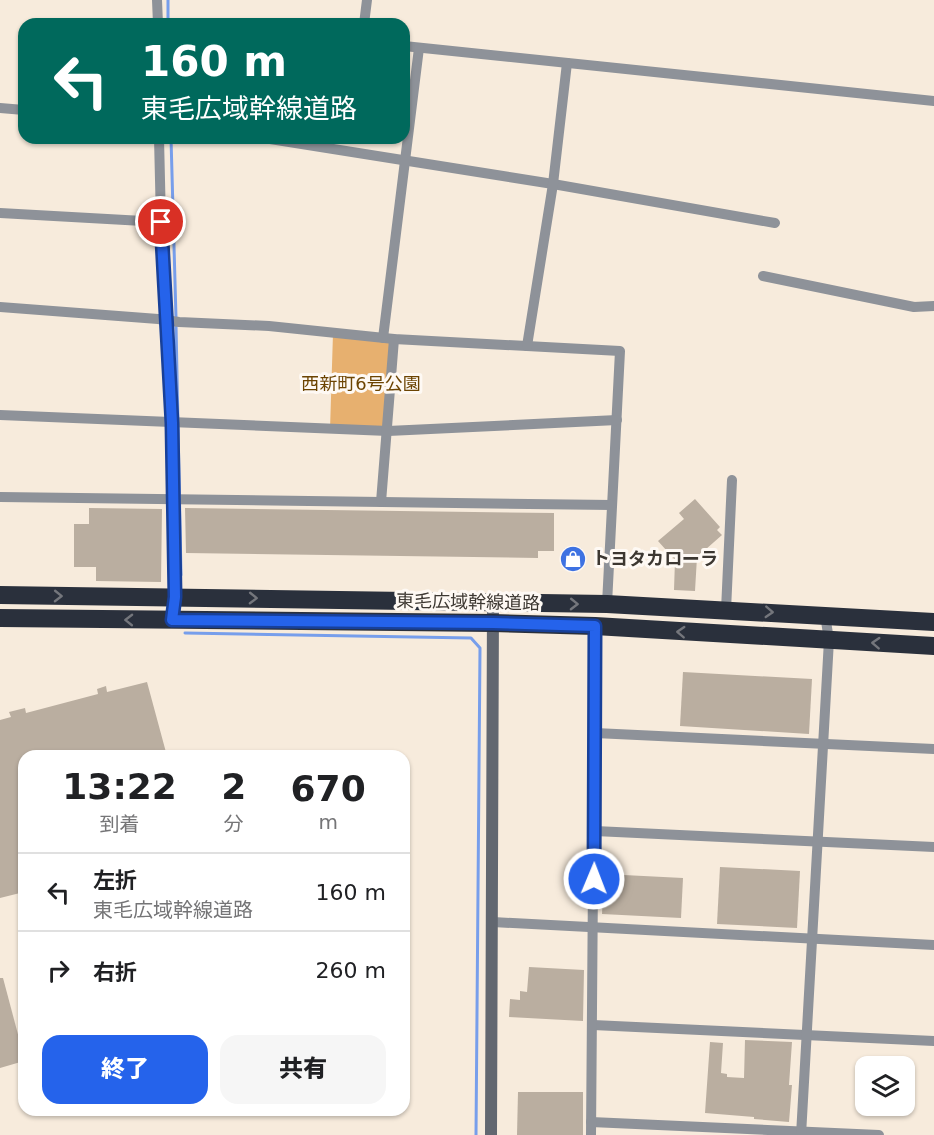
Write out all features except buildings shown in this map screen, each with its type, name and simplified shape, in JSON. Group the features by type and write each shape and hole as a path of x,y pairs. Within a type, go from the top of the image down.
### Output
{"highway":[{"name":"東毛広域幹線道路","path":"0,596 607,604 934,622"},
{"name":"東毛広域幹線道路","path":"0,618 595,626 934,646"}],"street":[{"path":"157,0 158,18"},
{"path":"365,18 367,0"},
{"path":"410,47 934,100"},
{"path":"410,120 419,48"},
{"path":"527,346 553,184 567,63"},
{"path":"0,108 18,110"},
{"path":"159,144 172,423 175,597 172,620"},
{"path":"302,144 553,184 775,223"},
{"path":"381,502 388,430 389,339 407,144"},
{"path":"0,213 161,222"},
{"path":"763,276 914,307 934,306"},
{"path":"0,307 269,326 389,339 620,351 607,604"},
{"path":"0,415 388,430 617,420"},
{"path":"726,610 732,480"},
{"path":"0,497 612,505"},
{"path":"491,1135 493,602"},
{"path":"801,1133 828,640 825,615"},
{"path":"591,1135 595,626"},
{"path":"595,734 934,748"},
{"path":"595,831 934,847"},
{"path":"493,922 934,945"},
{"path":"592,1025 934,1041"},
{"path":"591,1122 879,1135"}],"green space":[{"name":"西新町6号公園","path":"333,333 394,339 388,431 330,429"}],"waterway":[{"path":"168,0 168,18"},
{"path":"171,144 176,318"},
{"path":"176,325 181,575"},
{"path":"185,633 471,638 480,648 476,1135"}],"place":[{"name":"トヨタカローラ","path":"573,559"}],"route":[{"path":"161,222 172,423 175,597 172,620 595,626 594,879"}]}
